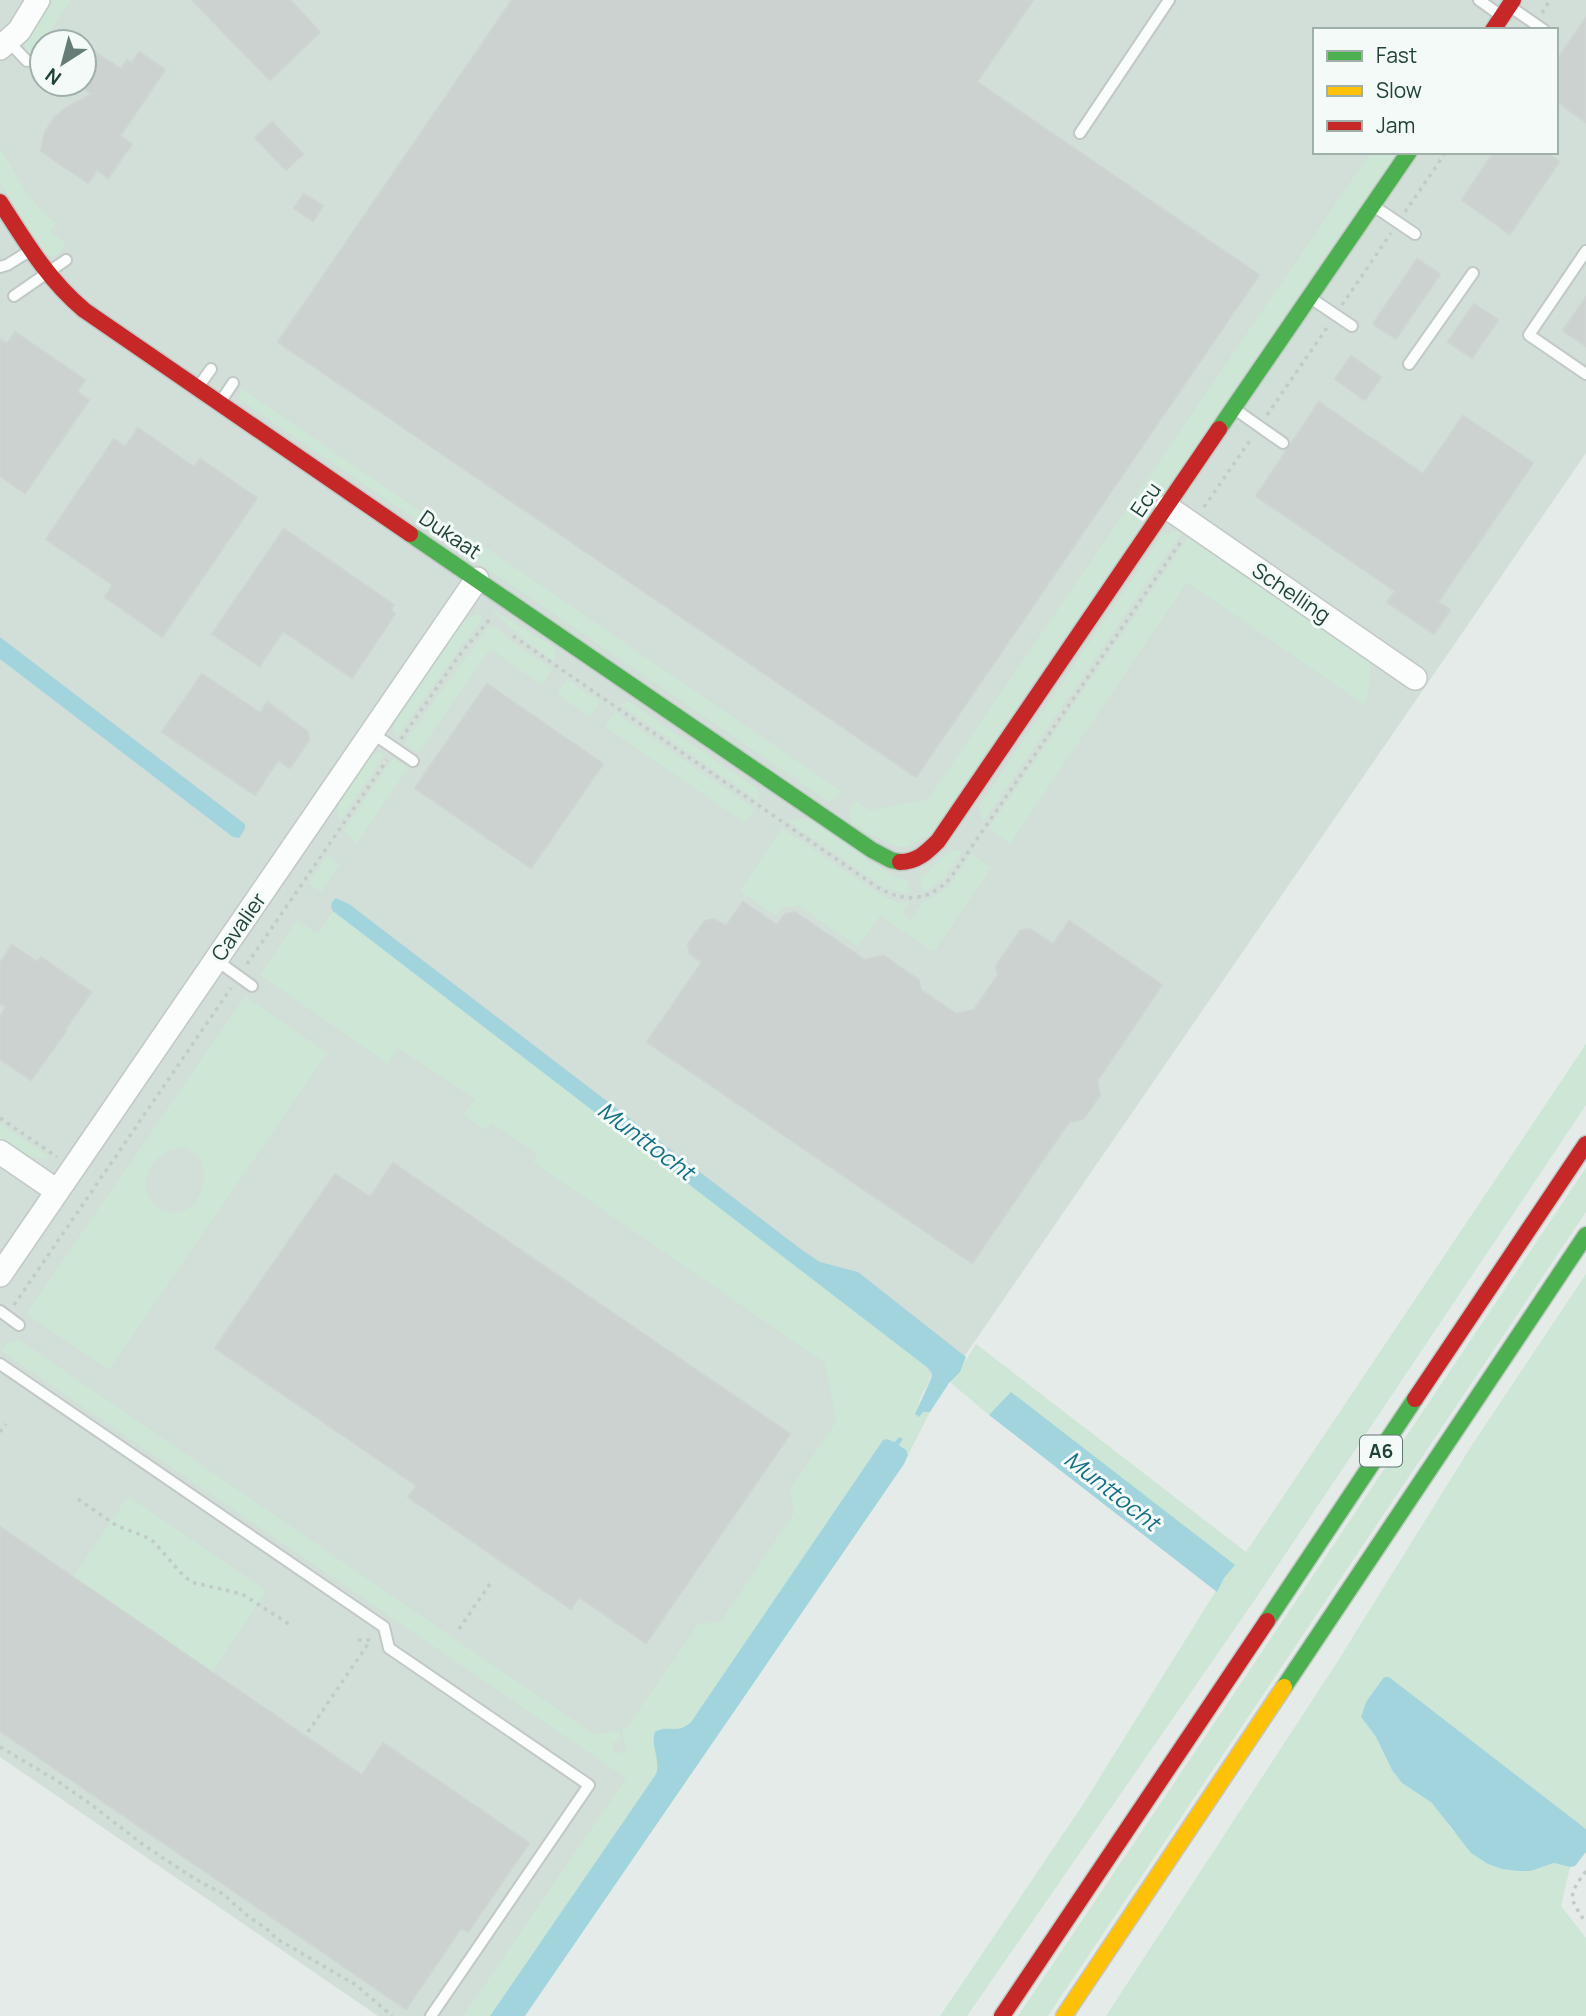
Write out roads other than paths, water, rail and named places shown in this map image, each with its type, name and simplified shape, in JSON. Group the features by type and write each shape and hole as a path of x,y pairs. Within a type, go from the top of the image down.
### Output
{"main road":[{"name":"Ecu","path":"909,863 929,852 938,841 1408,154"},
{"name":"Dukaat","path":"0,202 46,274 84,310 872,850 884,858 909,863"},
{"name":"A6","path":"1002,2016 1586,1144"},
{"name":"A6","path":"1064,2016 1586,1236"}],"street":[{"path":"4,45 19,31 38,0"},
{"name":"Schelling","path":"1167,507 1415,678"},
{"name":"Cavalier","path":"0,1275 477,579"},
{"path":"0,1152 57,1191"}],"lane":[{"path":"1080,133 1169,0"},
{"path":"1479,0 1539,28"},
{"path":"4,45 27,61"},
{"path":"1373,205 1415,234"},
{"path":"0,267 31,250"},
{"path":"1586,251 1529,335 1586,374"},
{"path":"14,296 66,260"},
{"path":"1409,364 1473,273"},
{"path":"1310,297 1352,326"},
{"path":"198,388 211,369"},
{"path":"219,403 233,383"},
{"path":"1234,409 1283,443"},
{"path":"372,733 413,761"},
{"path":"216,960 252,986"},
{"path":"0,1311 19,1325"},
{"path":"0,1364 384,1627 389,1648 589,1785 431,2016"}],"water":[{"path":"0,637 245,824 239,838 233,837 0,659"},
{"name":"Munttocht","path":"336,898 349,904 802,1250 820,1262 858,1272 966,1357 960,1372 949,1383 930,1412 923,1412 919,1417 915,1414 931,1379 932,1373 928,1368 333,911 332,902"},
{"name":"Munttocht","path":"1011,1392 1235,1565 1217,1592 989,1415"},
{"path":"899,1437 903,1439 899,1445 908,1455 904,1464 525,2016 490,2016 656,1774 655,1732 681,1728 691,1722 883,1440 895,1442"},
{"path":"1384,1677 1389,1677 1586,1829 1586,1852 1575,1866 1554,1863 1530,1871 1517,1871 1488,1864 1471,1853 1432,1803 1402,1783 1392,1770 1376,1737 1361,1717 1366,1702"}]}
